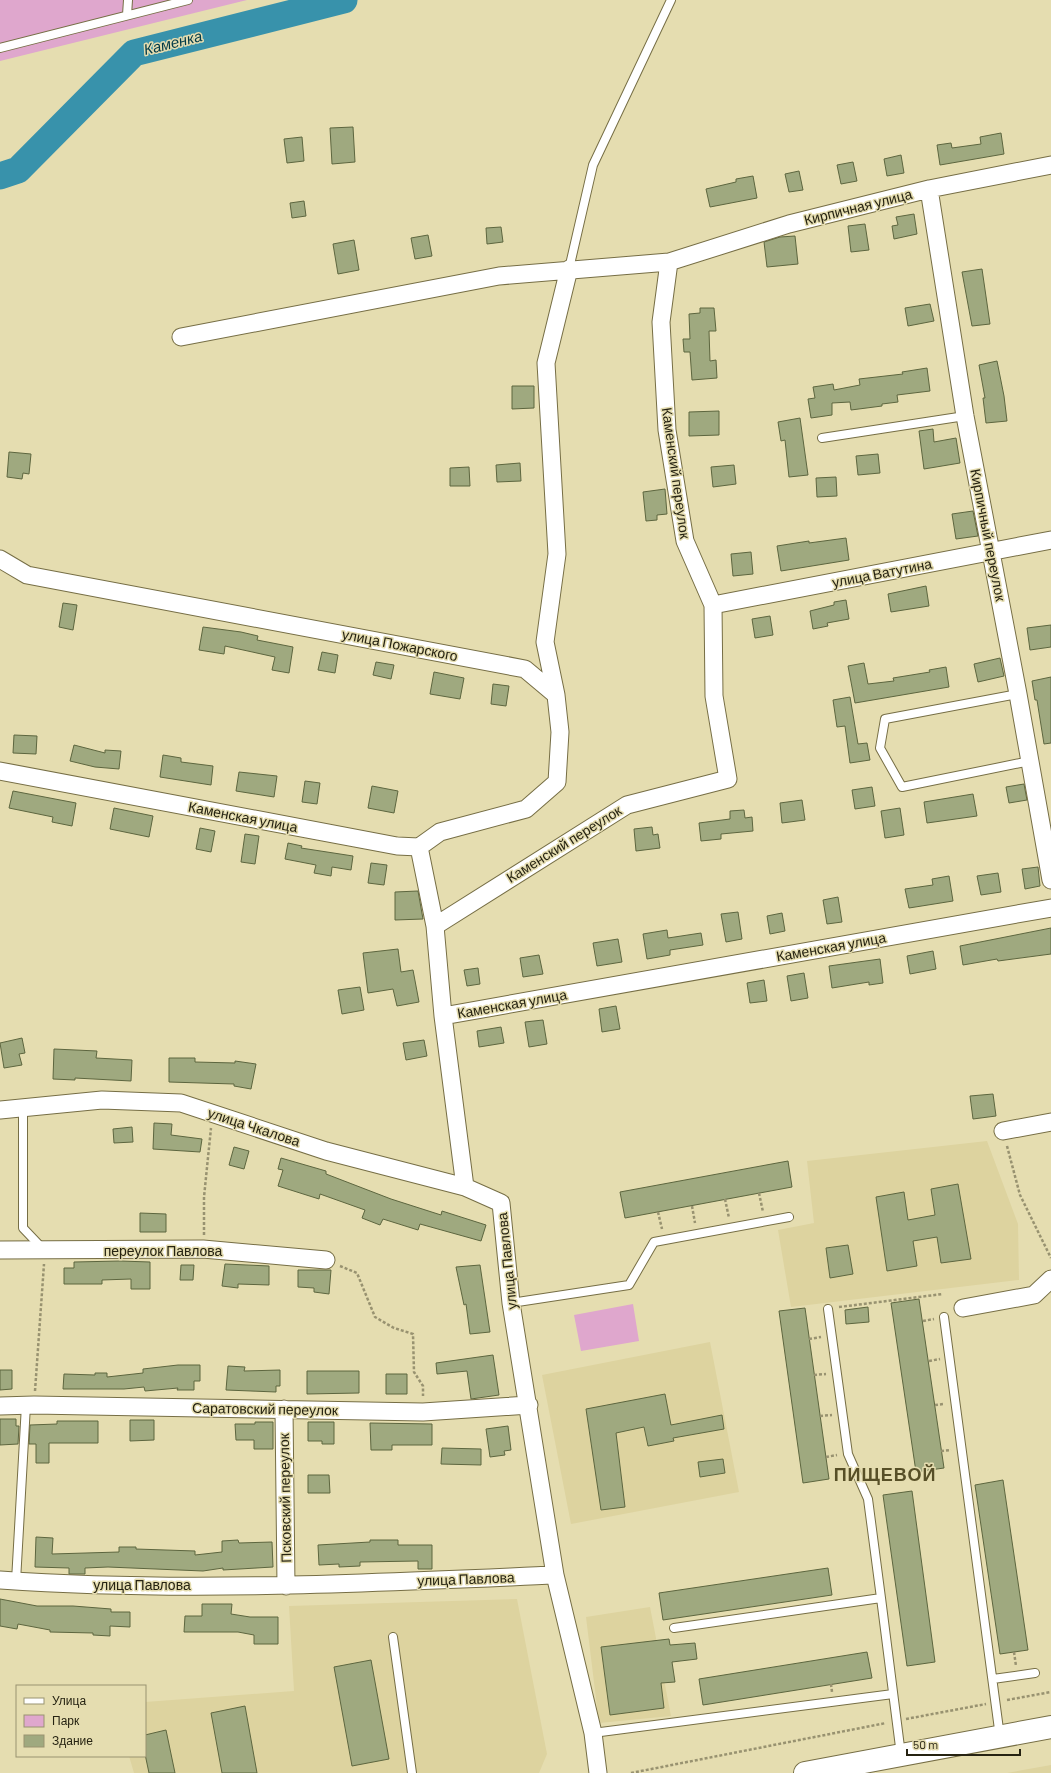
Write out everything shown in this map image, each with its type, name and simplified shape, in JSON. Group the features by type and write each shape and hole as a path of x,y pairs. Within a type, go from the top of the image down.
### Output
{"main road":[{"path":"806,1773 1051,1727"}],"street":[{"name":"Кирпичная улица","path":"181,337 499,276 569,269 669,262 789,224 930,188 1051,165"},
{"name":"Кирпичный переулок","path":"930,188 964,416 1018,694 1051,880"},
{"name":"Каменский переулок","path":"435,926 627,805 728,779 714,696 712,605 685,541 667,430 661,322 669,262"},
{"path":"419,847 440,832 526,809 557,782 560,732 556,695 545,642 557,554 546,363 569,269"},
{"name":"улица Ватутина","path":"712,605 1051,540"},
{"name":"улица Пожарского","path":"0,559 27,575 525,669 556,695"},
{"name":"Каменская улица","path":"0,771 397,846 419,847 435,926 443,1016 1051,908"},
{"path":"443,1016 465,1187"},
{"name":"улица Чкалова","path":"0,1110 102,1100 181,1104 326,1150 465,1187 501,1203"},
{"path":"1003,1131 1051,1122"},
{"name":"улица Павлова","path":"8,1581 62,1585 286,1586 555,1575 529,1405 511,1303 501,1203"},
{"name":"переулок Павлова","path":"0,1250 45,1251 203,1249 326,1260"},
{"path":"963,1308 1034,1295 1051,1279"},
{"name":"Саратовский переулок","path":"0,1406 30,1405 423,1412 529,1405"},
{"name":"Псковский переулок","path":"284,1409 286,1586"},
{"path":"555,1575 593,1733 598,1773"}],"lane":[{"path":"127,15 128,0"},
{"path":"0,48 188,0"},
{"path":"569,269 593,165 671,0"},
{"path":"822,438 964,416"},
{"path":"1018,694 885,719 880,748 902,787 1030,761"},
{"path":"22,1108 23,1228 45,1251"},
{"path":"511,1303 629,1285 654,1242 788,1217"},
{"path":"828,1309 848,1454 868,1499 901,1756"},
{"path":"944,1317 1000,1737"},
{"path":"8,1581 30,1405"},
{"path":"674,1628 880,1598"},
{"path":"393,1637 412,1773"},
{"path":"993,1679 1035,1673"},
{"path":"593,1733 893,1694"}],"path":[{"path":"203,1249 208,1151 214,1114"},
{"path":"1003,1131 1020,1195 1051,1258"},
{"path":"759,1193 764,1221"},
{"path":"725,1199 731,1228"},
{"path":"692,1206 697,1234"},
{"path":"658,1212 664,1240"},
{"path":"30,1405 45,1251"},
{"path":"326,1260 357,1273 375,1317 394,1328 414,1334 414,1372 423,1386 423,1412"},
{"path":"828,1309 943,1294"},
{"path":"631,1773 1051,1692"}],"shaded area":[{"path":"987,1141 1018,1224 1019,1280 791,1307 778,1230 814,1223 807,1161"},
{"path":"710,1342 739,1492 571,1524 542,1375"},
{"path":"517,1599 547,1754 539,1773 134,1773 129,1757 146,1757 146,1702 294,1691 289,1606"},
{"path":"650,1607 671,1716 599,1723 586,1617"},
{"path":"1051,1765 1051,1773 1007,1773"}],"green space":[{"path":"0,0 247,0 0,61"},
{"path":"633,1304 639,1341 581,1351 574,1315"}],"building":[{"path":"353,127 355,162 332,164 330,128"},
{"path":"1001,133 1004,154 940,165 937,145 951,143 952,148 981,144 980,137"},
{"path":"302,137 304,161 287,163 284,139"},
{"path":"901,155 904,173 887,176 884,159"},
{"path":"853,162 857,181 841,184 837,165"},
{"path":"799,171 803,190 789,192 785,174"},
{"path":"753,176 757,198 710,207 706,189 736,182 736,179"},
{"path":"304,201 306,216 292,218 290,203"},
{"path":"914,214 917,234 894,239 892,226 898,225 896,217"},
{"path":"865,224 869,250 851,252 848,226"},
{"path":"501,227 503,242 487,244 486,228"},
{"path":"428,235 432,256 415,259 411,238"},
{"path":"795,236 798,264 767,267 764,242 780,237"},
{"path":"354,240 359,270 338,274 333,244"},
{"path":"982,269 990,324 972,326 962,272"},
{"path":"930,304 934,321 908,326 905,308"},
{"path":"700,308 714,308 716,331 709,331 710,361 716,360 717,378 692,380 690,352 684,352 683,339 690,339 689,314 700,313"},
{"path":"997,361 1007,421 986,423 983,398 985,398 979,365"},
{"path":"927,368 930,391 897,395 898,402 882,404 882,406 851,410 850,402 832,403 832,415 811,418 808,399 815,398 813,387 833,384 834,390 860,385 859,379 903,374 902,372"},
{"path":"512,386 534,386 534,408 512,409"},
{"path":"719,411 719,435 689,436 689,412"},
{"path":"800,418 808,475 789,477 785,440 781,441 778,422"},
{"path":"933,429 934,442 956,438 960,463 924,469 919,431"},
{"path":"9,452 31,454 29,474 23,473 22,479 7,477"},
{"path":"878,454 880,473 858,475 856,456"},
{"path":"520,463 521,481 497,482 496,465"},
{"path":"734,465 736,484 713,487 711,467"},
{"path":"469,467 470,486 450,486 450,468"},
{"path":"836,477 837,496 817,497 816,478"},
{"path":"665,489 667,514 657,515 657,520 646,521 643,492"},
{"path":"973,511 978,536 956,539 952,514"},
{"path":"846,538 849,560 781,571 777,546 809,541 809,543"},
{"path":"751,552 753,574 733,576 731,554"},
{"path":"926,586 929,606 891,612 888,594"},
{"path":"846,600 849,619 827,623 828,626 813,629 810,611 834,605 834,602"},
{"path":"63,603 77,605 73,630 59,627"},
{"path":"770,616 773,635 755,638 752,619"},
{"path":"1051,625 1051,647 1030,650 1027,628"},
{"path":"203,627 241,632 258,636 257,640 293,647 289,673 272,670 275,657 225,646 224,654 199,650"},
{"path":"322,652 338,655 335,673 318,670"},
{"path":"1000,658 1004,676 978,682 974,664"},
{"path":"376,662 394,665 391,679 373,675"},
{"path":"864,663 868,684 894,681 893,678 930,672 929,670 946,667 949,687 855,703 848,666"},
{"path":"434,672 464,678 460,699 430,694"},
{"path":"1051,677 1051,743 1044,744 1037,700 1035,700 1032,681"},
{"path":"493,684 509,686 506,706 491,704"},
{"path":"850,697 858,744 867,743 870,760 850,763 845,726 837,727 833,700"},
{"path":"14,735 37,736 36,754 13,753"},
{"path":"74,745 105,753 105,750 121,751 119,769 95,767 70,761"},
{"path":"163,755 181,758 181,762 213,766 211,785 160,777"},
{"path":"239,772 277,776 274,797 236,791"},
{"path":"305,781 320,783 317,804 302,802"},
{"path":"1024,784 1027,800 1009,803 1006,787"},
{"path":"372,786 398,791 394,813 368,808"},
{"path":"872,787 875,806 855,809 852,790"},
{"path":"13,791 76,803 72,826 52,822 53,817 9,808"},
{"path":"973,794 977,816 927,823 924,802"},
{"path":"802,800 805,820 782,823 780,803"},
{"path":"114,808 153,816 149,837 110,829"},
{"path":"900,808 904,835 885,838 881,811"},
{"path":"744,810 745,818 752,817 753,831 721,834 721,839 701,841 699,823 730,819 730,811"},
{"path":"652,827 653,835 658,834 660,848 636,851 634,829"},
{"path":"200,828 215,831 211,852 196,849"},
{"path":"245,834 259,836 255,864 241,862"},
{"path":"288,843 302,846 301,848 353,856 351,870 332,867 331,876 314,873 316,865 285,859"},
{"path":"371,863 387,865 384,885 368,883"},
{"path":"1038,867 1040,886 1025,889 1022,869"},
{"path":"998,873 1001,892 981,895 977,876"},
{"path":"949,876 953,901 909,908 905,889 933,885 932,879"},
{"path":"418,891 423,919 395,920 395,892"},
{"path":"838,897 842,922 827,924 823,900"},
{"path":"738,912 742,939 726,942 721,914"},
{"path":"782,913 785,931 770,934 767,916"},
{"path":"1051,928 1051,954 998,961 997,959 963,965 960,946"},
{"path":"667,930 668,938 701,933 703,945 670,950 670,955 647,959 643,934"},
{"path":"618,939 622,962 597,966 593,943"},
{"path":"398,949 401,972 413,970 419,1002 397,1006 393,989 368,993 363,953"},
{"path":"933,951 936,969 910,974 907,956"},
{"path":"539,955 543,974 523,977 520,958"},
{"path":"880,959 883,983 869,985 869,982 832,988 829,966"},
{"path":"478,968 480,984 467,986 464,970"},
{"path":"804,973 808,998 791,1001 787,976"},
{"path":"764,980 767,1001 750,1003 747,983"},
{"path":"360,987 364,1010 342,1014 338,990"},
{"path":"616,1006 620,1029 602,1032 599,1009"},
{"path":"543,1020 547,1044 529,1047 525,1022"},
{"path":"501,1027 504,1043 479,1047 477,1031"},
{"path":"22,1038 25,1053 19,1054 22,1065 4,1068 0,1043"},
{"path":"424,1040 427,1056 406,1060 403,1043"},
{"path":"54,1049 97,1051 96,1058 132,1060 131,1081 75,1078 75,1080 53,1079"},
{"path":"169,1058 195,1058 195,1062 235,1063 235,1061 256,1064 251,1089 234,1086 234,1084 169,1082"},
{"path":"993,1094 996,1116 973,1119 970,1096"},
{"path":"154,1123 172,1124 171,1135 202,1139 200,1152 153,1149"},
{"path":"132,1127 133,1142 114,1143 113,1129"},
{"path":"234,1147 249,1151 244,1169 229,1165"},
{"path":"281,1158 326,1171 326,1174 391,1199 441,1215 442,1211 486,1225 481,1241 420,1224 418,1230 383,1219 380,1225 362,1218 365,1210 320,1194 319,1199 278,1186 283,1170 278,1169"},
{"path":"788,1161 792,1187 625,1218 620,1192"},
{"path":"958,1184 971,1259 941,1263 937,1237 913,1241 917,1266 887,1271 876,1197 904,1192 908,1220 935,1215 931,1189"},
{"path":"140,1213 166,1214 166,1232 140,1232"},
{"path":"848,1245 853,1274 830,1278 826,1248"},
{"path":"74,1262 150,1262 150,1289 131,1289 131,1279 102,1280 102,1284 64,1284 64,1268 74,1268"},
{"path":"225,1264 269,1266 269,1285 238,1284 238,1288 222,1286"},
{"path":"181,1265 194,1265 193,1280 180,1280"},
{"path":"480,1265 490,1332 470,1334 466,1304 464,1305 456,1267"},
{"path":"298,1270 331,1270 329,1294 314,1292 314,1288 298,1287"},
{"path":"919,1299 944,1468 916,1472 891,1303"},
{"path":"868,1307 869,1322 846,1324 845,1310"},
{"path":"805,1308 829,1479 803,1483 779,1311"},
{"path":"493,1355 499,1395 471,1399 467,1371 437,1374 436,1363"},
{"path":"178,1365 200,1365 200,1381 194,1381 194,1390 177,1390 178,1388 145,1391 144,1387 124,1389 63,1389 64,1374 95,1375 95,1373 107,1373 107,1377 143,1373 143,1369"},
{"path":"228,1366 245,1367 244,1371 280,1370 280,1386 276,1386 276,1392 226,1390"},
{"path":"0,1370 12,1370 12,1389 0,1390"},
{"path":"307,1371 359,1371 359,1393 307,1394"},
{"path":"386,1374 407,1374 407,1394 386,1394"},
{"path":"665,1394 671,1425 722,1415 724,1429 673,1438 674,1441 648,1446 644,1427 616,1433 625,1507 601,1510 586,1409"},
{"path":"0,1419 16,1419 16,1426 19,1426 18,1444 0,1445"},
{"path":"130,1420 154,1420 154,1440 130,1441"},
{"path":"57,1421 98,1421 98,1443 49,1443 49,1463 36,1463 36,1444 29,1444 30,1425 57,1424"},
{"path":"255,1422 273,1422 273,1449 254,1449 254,1440 236,1440 235,1424 255,1424"},
{"path":"308,1422 334,1422 334,1444 322,1444 322,1441 308,1441"},
{"path":"370,1423 432,1424 432,1445 392,1445 392,1450 371,1450"},
{"path":"508,1426 511,1450 504,1451 505,1455 490,1457 486,1429"},
{"path":"442,1448 481,1449 481,1465 441,1464"},
{"path":"723,1459 725,1473 700,1477 698,1462"},
{"path":"308,1475 329,1475 330,1493 308,1493"},
{"path":"1003,1480 1028,1650 1000,1654 975,1485"},
{"path":"912,1491 935,1662 907,1666 883,1495"},
{"path":"36,1537 53,1538 52,1554 119,1552 119,1547 136,1547 136,1549 195,1551 195,1555 222,1552 222,1541 238,1540 239,1543 272,1542 273,1567 223,1570 223,1568 203,1571 108,1567 85,1568 85,1574 69,1574 69,1568 35,1567"},
{"path":"370,1540 398,1540 398,1545 432,1545 432,1569 418,1569 418,1561 360,1562 360,1566 339,1567 339,1564 319,1565 318,1545 370,1542"},
{"path":"828,1568 832,1595 663,1620 659,1593"},
{"path":"0,1599 37,1606 73,1606 111,1609 111,1612 130,1612 130,1627 110,1626 110,1636 93,1635 93,1633 50,1632 50,1630 18,1624 17,1629 0,1626"},
{"path":"202,1604 232,1604 231,1614 250,1617 278,1617 278,1644 254,1644 254,1635 238,1632 184,1632 185,1616 202,1616"},
{"path":"669,1639 670,1645 695,1643 697,1659 672,1662 675,1682 661,1683 664,1708 610,1715 601,1647"},
{"path":"867,1652 872,1678 703,1705 699,1679"},
{"path":"371,1660 389,1759 352,1766 334,1667"},
{"path":"245,1706 257,1773 222,1773 211,1713"},
{"path":"166,1730 175,1773 149,1773 146,1757 146,1735"}],"waterway":[{"name":"Каменка","path":"0,176 18,170 134,53 344,0"}],"district":[{"name":"ПИЩЕВОЙ","path":"885,1475"}]}
